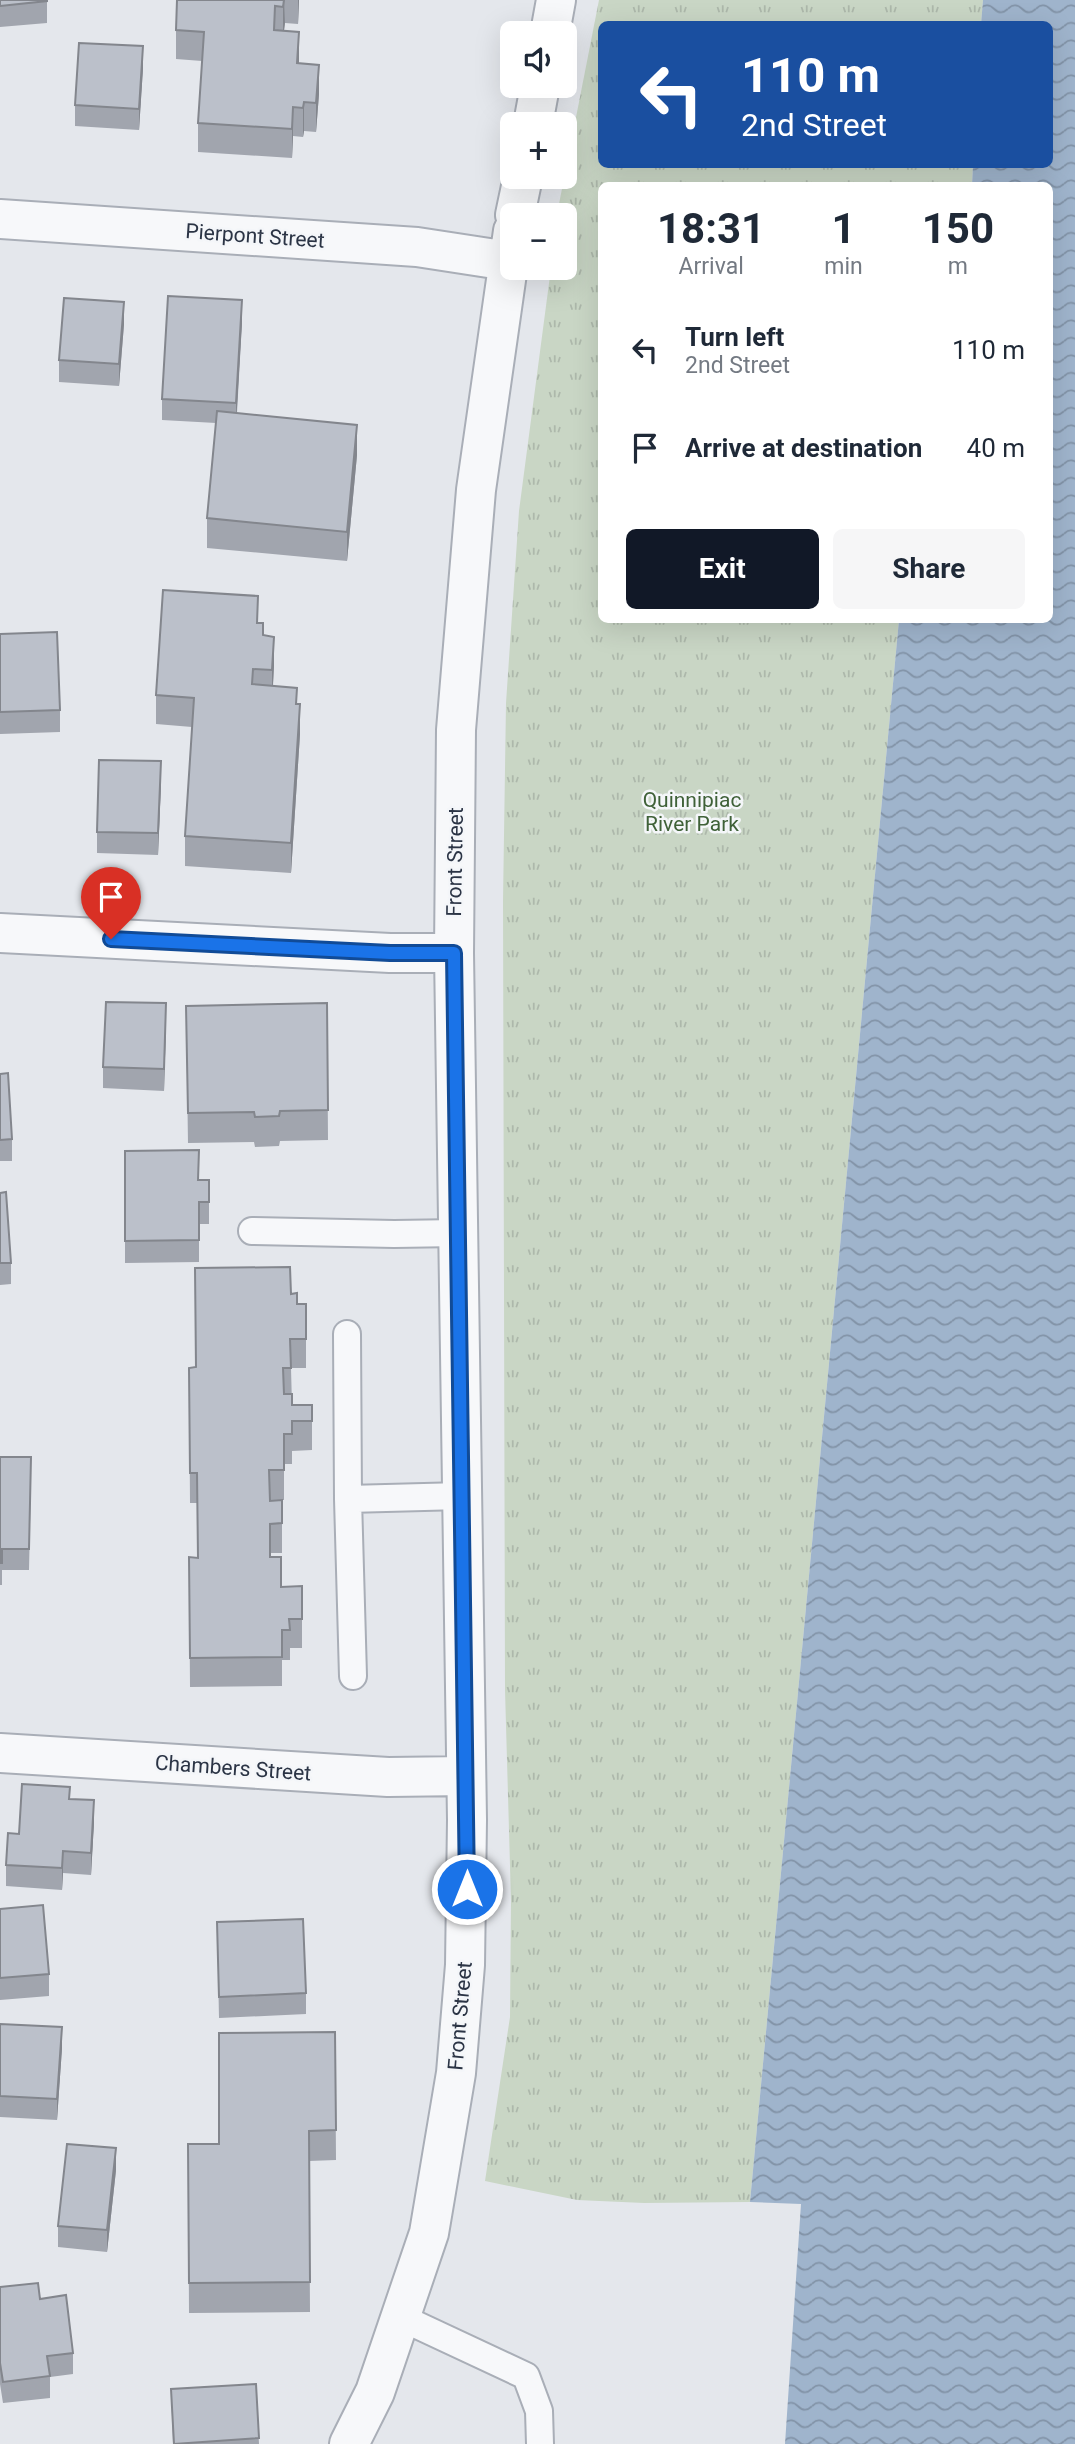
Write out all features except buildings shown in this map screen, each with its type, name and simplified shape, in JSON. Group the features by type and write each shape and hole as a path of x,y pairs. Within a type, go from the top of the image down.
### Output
{"street":[{"path":"552,21 556,0"},
{"name":"Pierpont Street","path":"0,219 417,247 500,246"},
{"name":"Front Street","path":"349,2444 375,2392 429,2233 456,2073 465,1965 466,1776 454,953 456,730 476,490 506,280"},
{"path":"0,933 390,953 454,953"},
{"name":"Chambers Street","path":"0,1753 388,1777 466,1776"}],"lane":[{"path":"252,1231 459,1233"},
{"path":"347,1334 348,1499 354,1676"},
{"path":"348,1499 462,1496"},
{"path":"402,2318 526,2376 539,2411 540,2444"}],"green space":[{"name":"Quinnipiac River Park","path":"599,0 983,0 981,21 598,21 598,168 973,168 972,182 598,182 598,623 899,623 750,2202 644,2203 577,2200 485,2181 510,2017 511,1901 505,1690 503,901 506,703 519,511 549,280 577,280 577,203 559,203 562,189 577,189 577,112"}],"water":[{"path":"983,0 1075,0 1075,2444 785,2444 801,2204 750,2202 899,623 1053,623 1053,182 972,182 973,168 1053,168 1053,21 981,21"}],"route":[{"path":"111,939 390,953 454,953 467,1889"}]}
